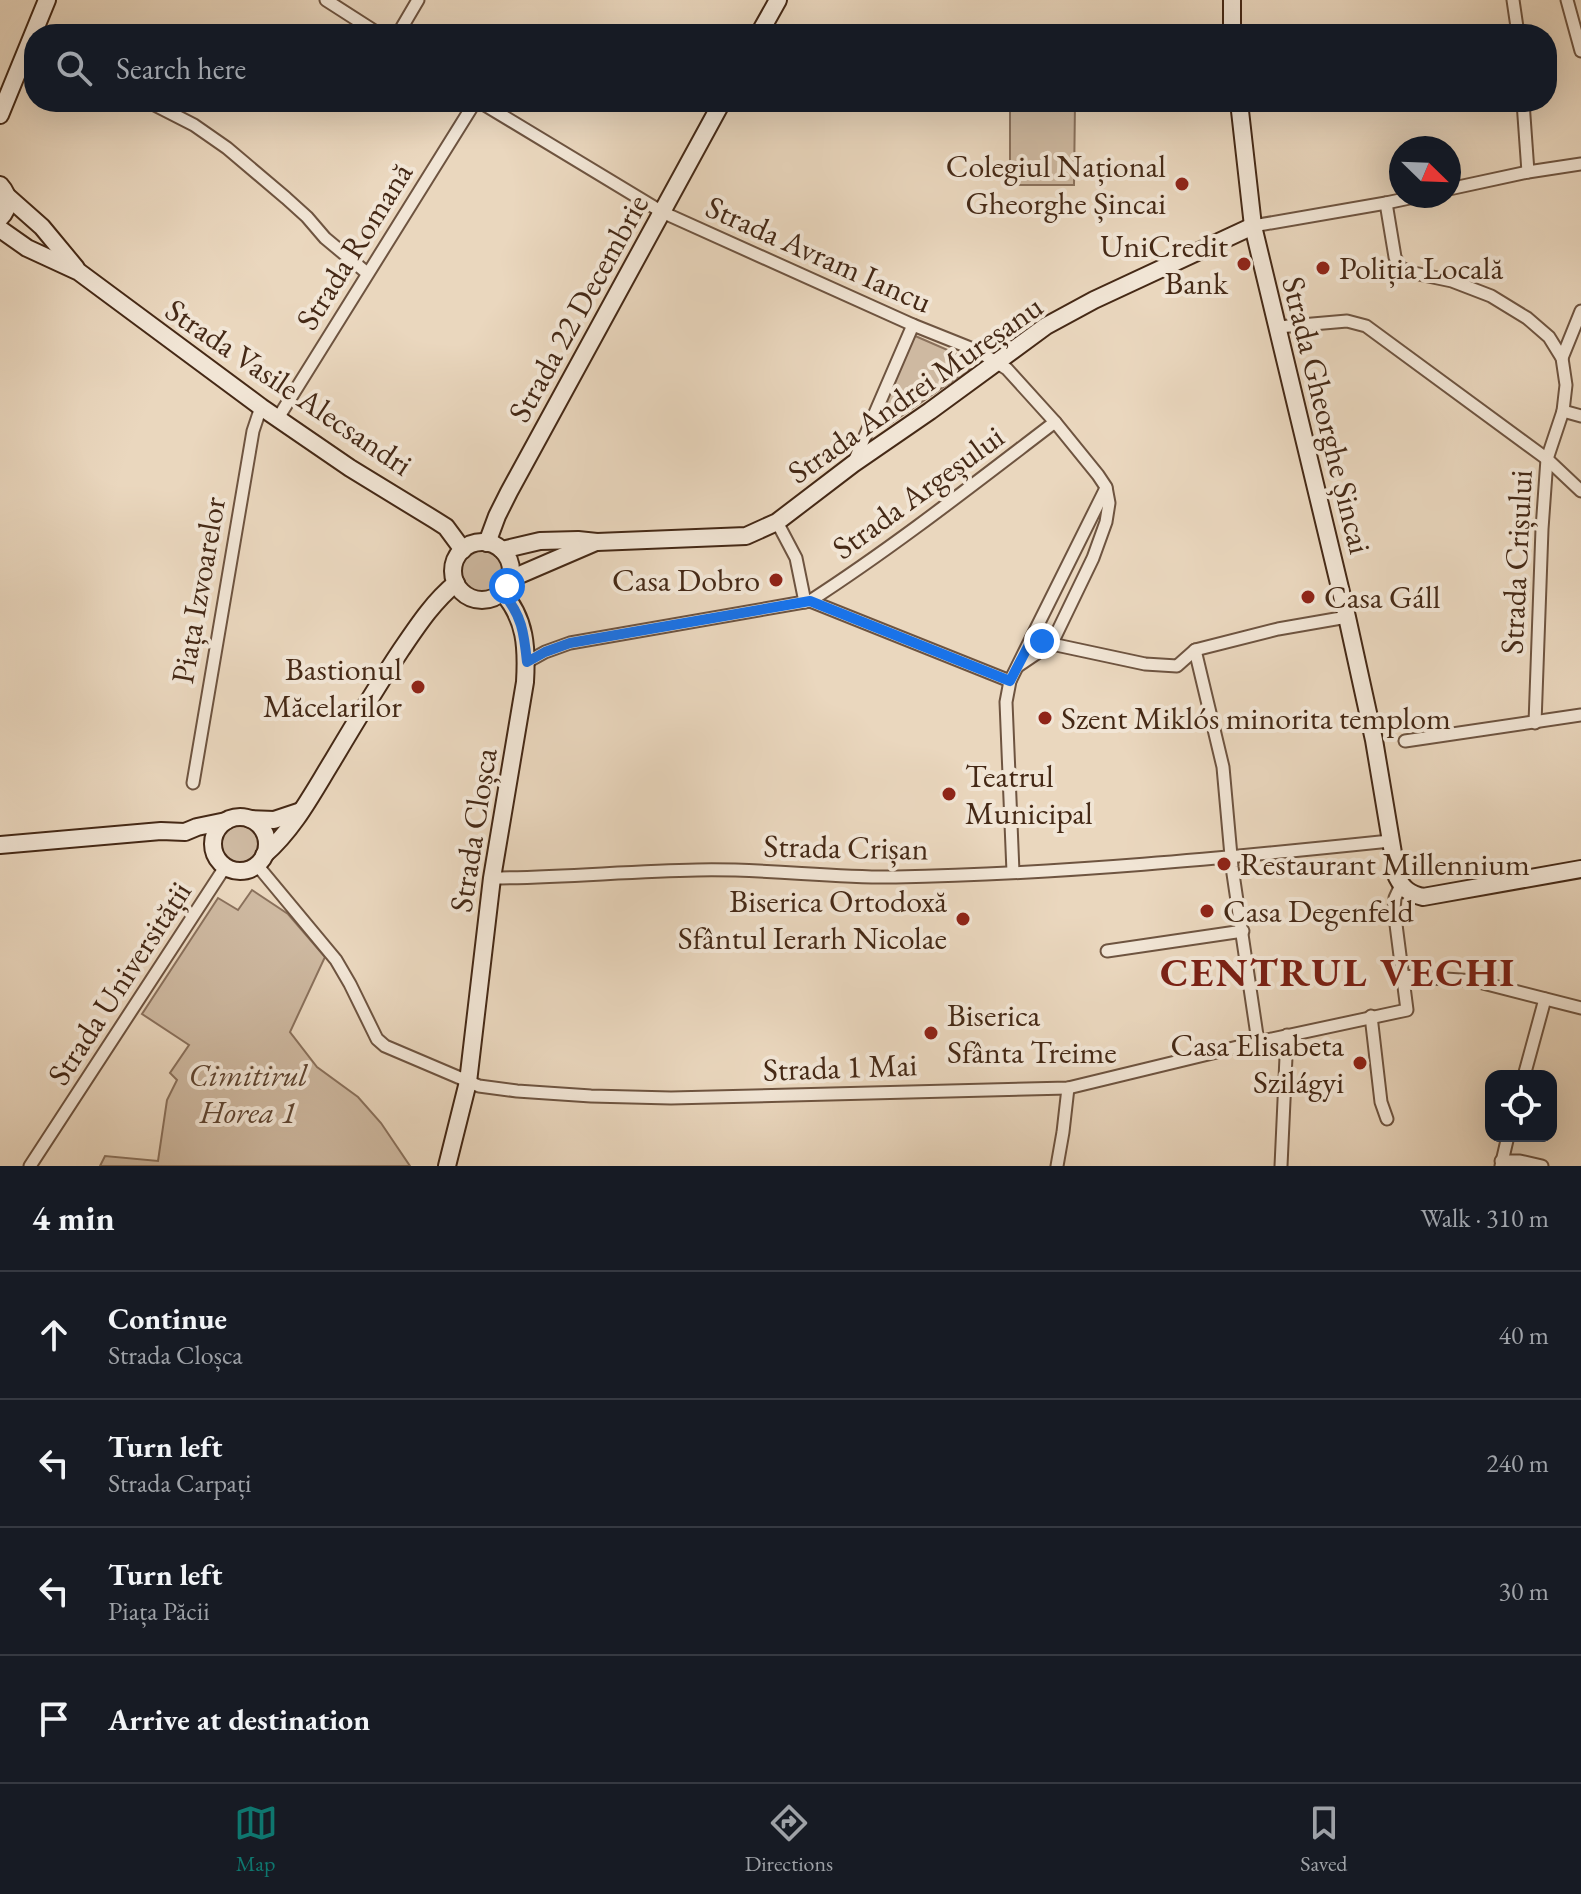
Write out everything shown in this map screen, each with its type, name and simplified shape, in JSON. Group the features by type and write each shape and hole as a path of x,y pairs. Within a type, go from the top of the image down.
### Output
{"main road":[{"path":"37,24 47,0"},
{"path":"765,24 778,0"},
{"path":"1232,0 1232,24"},
{"path":"0,115 24,56"},
{"name":"Strada 22 Decembrie","path":"487,543 497,516 717,112"},
{"name":"Strada Gheorghe Șincai","path":"1240,112 1253,226 1347,617 1401,885"},
{"path":"0,218 7,210 4,191"},
{"name":"Strada Vasile Alecsandri","path":"4,191 42,227 79,272"},
{"name":"Strada Andrei Mureșanu","path":"502,550 540,541 746,536 777,522 1046,326 1253,226"},
{"name":"Strada Vasile Alecsandri","path":"0,229 27,248 79,272 261,407 350,468 446,527 463,550"},
{"name":"Strada Andrei Mureșanu","path":"506,586 597,542"},
{"path":"476,543 487,543 502,550 509,561 506,586 488,599 472,598 456,583 454,565 463,550 476,543"},
{"path":"185,832 234,871 244,871 261,860 283,838 302,811 416,627 432,605 456,583"},
{"name":"Strada Cloșca","path":"447,1166 468,1082 492,878 523,704 527,662 524,633 506,586"},
{"path":"1,844 161,831 185,832 240,817 266,821 302,811"},
{"path":"249,819 258,824 267,841 261,860"},
{"path":"220,862 212,844 214,835 226,821"},
{"path":"1401,885 1410,894 1423,897 1581,869"}],"street":[{"path":"326,0 363,24"},
{"path":"404,24 418,0"},
{"path":"1513,0 1517,24"},
{"path":"1567,0 1581,51"},
{"path":"169,112 227,148 367,273"},
{"name":"Strada Romană","path":"278,418 471,112"},
{"name":"Strada Avram Iancu","path":"494,112 662,212 996,361 1055,422 1106,487"},
{"path":"1524,112 1528,172"},
{"path":"1461,186 1528,172 1581,166"},
{"path":"1253,226 1389,202"},
{"path":"1386,203 1395,257 1400,267 1409,272 1452,281 1491,296 1527,318 1549,337 1562,358"},
{"path":"1562,358 1581,311"},
{"path":"1278,327 1347,321 1366,326 1547,459 1581,491"},
{"path":"853,464 913,325"},
{"name":"Strada Crișului","path":"1535,723 1547,459 1563,411 1566,385 1562,358"},
{"name":"Piața Izvoarelor","path":"193,783 253,431 261,407"},
{"path":"1563,411 1581,416"},
{"name":"Strada Argeșului","path":"808,601 905,536 1055,422"},
{"path":"1013,872 1006,702 1010,681 1106,487"},
{"path":"1018,666 1052,643 1093,558 1106,522 1109,503 1106,487"},
{"path":"1090,519 1106,522"},
{"path":"777,522 796,558 808,601"},
{"path":"527,662 570,643 808,601 1010,681"},
{"path":"1035,633 1042,641 1145,664 1177,666 1195,650 1278,629 1347,617"},
{"path":"1195,650 1223,767 1231,857 1258,1042"},
{"path":"1405,741 1581,715"},
{"name":"Strada Crișan","path":"492,878 701,869 815,876 991,875 1231,857 1390,841"},
{"name":"Strada 1 Mai","path":"261,860 336,960 377,1039 385,1046 468,1082 517,1091 671,1098 1068,1088 1287,1035 1407,1010 1402,976"},
{"name":"Strada Universității","path":"30,1166 220,862"},
{"path":"1401,885 1394,909 1402,976 1475,981 1581,1008"},
{"path":"1107,951 1242,931"},
{"path":"1526,1070 1545,999"},
{"path":"1371,1017 1381,1102 1387,1119"},
{"path":"1281,1166 1287,1035"},
{"path":"1057,1166 1068,1088"},
{"path":"1506,1142 1501,1164 1520,1161 1542,1166"}],"green space":[{"path":"1010,112 1075,112 1074,185 1010,185"},
{"path":"913,335 966,358 971,368 887,426 881,425 877,418"},
{"path":"482,549 498,555 504,571 498,587 482,593 466,587 460,571 466,555"},
{"path":"240,825 254,831 260,845 254,859 240,865 226,859 220,845 226,831"},
{"name":"Cimitirul Horea 1","path":"252,890 288,914 325,957 290,1032 317,1067 358,1097 381,1123 410,1166 100,1166 105,1156 158,1161 167,1100 177,1080 170,1073 189,1045 142,1014 218,898 238,910"}],"place":[{"name":"Colegiul Național Gheorghe Șincai","path":"1182,184"},
{"name":"UniCredit Bank","path":"1244,264"},
{"name":"Poliția Locală","path":"1323,268"},
{"name":"Casa Dobro","path":"776,580"},
{"name":"Casa Gáll","path":"1308,597"},
{"name":"Bastionul Măcelarilor","path":"418,687"},
{"name":"Szent Miklós minorita templom","path":"1045,718"},
{"name":"Teatrul Municipal","path":"949,794"},
{"name":"Restaurant Millennium","path":"1224,864"},
{"name":"Casa Degenfeld","path":"1207,911"},
{"name":"Biserica Ortodoxă Sfântul Ierarh Nicolae","path":"963,919"},
{"name":"Biserica Sfânta Treime","path":"931,1033"},
{"name":"Casa Elisabeta Szilágyi","path":"1360,1063"}],"district":[{"name":"CENTRUL VECHI","path":"1338,972"}],"route":[{"path":"507,586 502,592 518,614 527,662 570,643 810,601 1010,681 1035,633 1042,641"}]}
